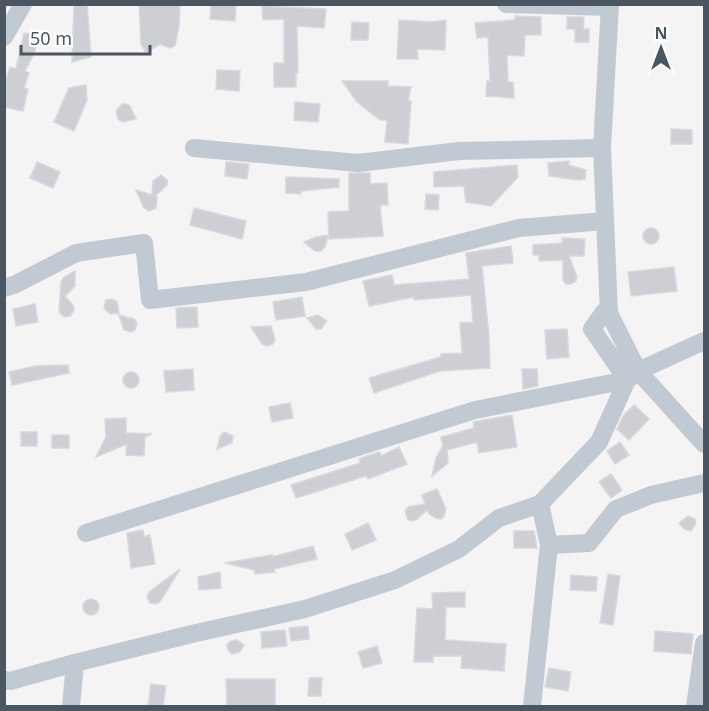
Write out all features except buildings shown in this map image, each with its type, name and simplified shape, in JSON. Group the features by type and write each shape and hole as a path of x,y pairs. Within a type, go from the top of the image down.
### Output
{"street":[{"path":"4,38 23,4"},
{"path":"506,4 610,6 602,148 609,313 604,312 592,329 632,375 705,444"},
{"path":"194,148 358,163 459,151 602,148"},
{"path":"4,288 76,253 144,243 150,300 306,282 519,228 605,221"},
{"path":"86,533 475,410 632,375 705,340"},
{"path":"4,680 10,681 196,633 305,609 395,580 459,549 499,518 540,504 599,442 632,375"},
{"path":"549,544 589,543 615,509 651,495 705,483"},
{"path":"532,706 549,544 540,504"},
{"path":"695,706 705,643"},
{"path":"71,706 75,663"}]}
